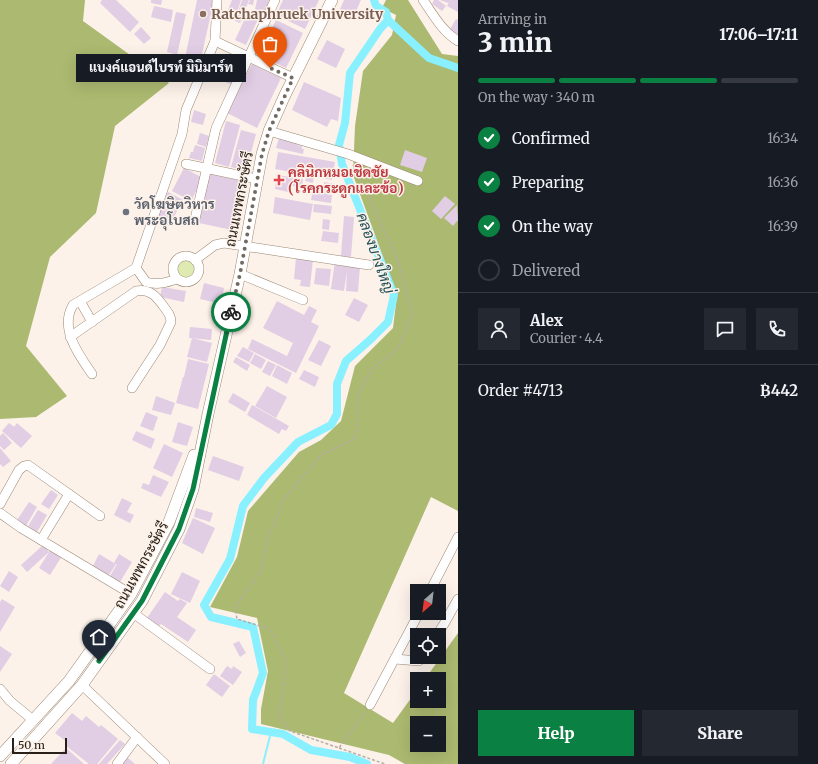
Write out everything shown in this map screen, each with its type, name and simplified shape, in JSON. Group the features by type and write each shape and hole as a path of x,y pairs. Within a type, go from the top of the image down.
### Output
{"main road":[{"name":"ถนนเทพกระษัตรี","path":"11,764 82,685 142,601 179,529 188,487 208,414 240,274 262,154 269,131 293,78 332,0"},
{"name":"ถนนเทพกระษัตรี","path":"0,756 69,681 131,594 188,487"}],"street":[{"path":"92,374 81,358 70,337 70,311 73,305 136,268 182,134 186,110 215,41 217,0"},
{"path":"195,219 218,122 275,0"},
{"path":"423,0 440,26 458,41"},
{"path":"215,41 293,78"},
{"path":"269,131 345,154 418,181"},
{"path":"186,164 258,179"},
{"path":"195,260 215,245 224,243 369,265"},
{"path":"184,256 189,256 195,260 199,266 196,278 187,282 177,279 172,270 174,262 184,256"},
{"path":"136,268 146,282 163,284 177,279"},
{"path":"240,274 303,300"},
{"path":"70,337 136,291 149,291 155,295 167,311 171,319 170,324 160,345 132,388"},
{"path":"80,301 92,322"},
{"path":"0,504 19,470 28,465 100,516"},
{"path":"41,540 69,494"},
{"path":"0,513 41,540 131,594"},
{"path":"434,584 456,548 458,537"},
{"path":"441,628 458,599"},
{"path":"133,613 210,668"},
{"path":"370,705 415,620"},
{"path":"395,659 410,660"},
{"path":"82,685 162,762"},
{"path":"0,689 10,701 33,720"},
{"path":"117,764 137,737"}],"path":[{"path":"345,154 397,257 413,314 397,350 373,368 359,393 356,438 321,455 281,503 280,511 269,534 261,571 235,608 237,619 270,629 285,660 284,685 279,716 290,731 386,764"},
{"path":"339,748 370,705"}],"green space":[{"path":"0,0 85,0 83,21 169,83 115,126 96,213 50,257 26,346 67,396 36,417 0,419"},
{"path":"386,0 408,0 442,54 458,56 458,511 431,497 344,693 393,723 410,700 410,708 446,708 446,672 430,672 436,664 446,664 446,650 458,633 458,764 405,764 389,755 261,724 261,709 268,671 257,618 210,607 237,557 248,511 299,452 321,440 341,421 355,366 393,328 397,295 353,175 355,126 363,71 392,35 396,15 382,8"},
{"path":"185,259 192,262 195,269 192,276 185,279 178,276 175,269 178,262"}],"building":[{"path":"102,0 116,0 139,22 130,32 100,3"},
{"path":"151,0 162,0 161,5 151,3"},
{"path":"197,0 214,0 198,72 183,68"},
{"path":"232,0 241,0 235,18 226,15"},
{"path":"242,0 249,0 240,23 235,21"},
{"path":"250,0 254,0 253,5 248,4"},
{"path":"257,0 269,0 265,12 255,9"},
{"path":"283,0 319,0 305,29 276,15"},
{"path":"344,0 361,0 354,16 340,9"},
{"path":"434,0 438,0 446,6 442,11 432,4"},
{"path":"440,0 458,0 458,12 447,6 449,2"},
{"path":"154,6 173,10 171,22 151,17"},
{"path":"176,12 186,14 177,55 167,52"},
{"path":"248,12 259,17 246,45 235,40"},
{"path":"456,19 458,20 458,36 449,31"},
{"path":"276,20 303,33 286,68 259,55"},
{"path":"141,27 151,38 144,44 134,34"},
{"path":"327,40 345,49 336,68 317,59"},
{"path":"229,55 243,61 233,85 220,80"},
{"path":"252,64 281,78 257,128 227,113"},
{"path":"304,82 341,98 338,121 331,119 327,127 292,110"},
{"path":"194,110 206,114 203,125 191,122"},
{"path":"226,121 240,125 229,167 215,163"},
{"path":"241,130 256,134 246,171 231,167"},
{"path":"200,133 209,136 206,147 197,144"},
{"path":"279,138 298,142 297,145 302,146 302,149 304,149 303,154 276,148"},
{"path":"195,145 205,148 202,161 189,158"},
{"path":"405,150 427,158 422,172 400,165"},
{"path":"278,152 335,162 332,180 314,176 313,183 305,181 307,175 275,169"},
{"path":"184,168 203,178 191,201 172,191"},
{"path":"209,174 242,181 232,230 199,223"},
{"path":"277,175 303,179 302,188 289,185 288,192 275,189"},
{"path":"324,182 341,185 339,193 323,190"},
{"path":"313,191 332,195 331,203 311,200"},
{"path":"168,192 183,200 169,226 154,217"},
{"path":"445,196 455,204 441,219 432,211"},
{"path":"275,197 313,204 310,220 273,213"},
{"path":"314,204 332,206 331,214 313,212"},
{"path":"457,205 458,220 453,226 444,218"},
{"path":"344,216 354,217 351,257 341,256"},
{"path":"323,219 330,220 329,230 322,229"},
{"path":"323,231 339,233 338,243 321,241"},
{"path":"296,258 313,259 310,287 300,286 301,280 294,279"},
{"path":"335,261 360,266 358,292 346,291 347,271 344,291 331,289"},
{"path":"316,268 331,269 329,286 314,284"},
{"path":"204,283 224,288 221,304 200,299"},
{"path":"162,287 186,291 184,302 160,297"},
{"path":"354,298 368,305 359,322 345,315"},
{"path":"277,301 304,315 309,306 317,310 311,322 319,326 296,373 248,349 252,339 287,356 293,343 263,328"},
{"path":"190,327 212,329 211,340 189,338"},
{"path":"192,338 212,343 207,362 187,357"},
{"path":"319,340 331,346 321,366 308,360"},
{"path":"243,347 254,353 249,362 237,356"},
{"path":"255,354 266,360 261,369 250,363"},
{"path":"236,357 250,365 247,371 233,362"},
{"path":"188,359 209,364 198,409 176,403"},
{"path":"268,361 276,365 270,376 262,372"},
{"path":"277,365 292,373 287,384 272,376"},
{"path":"304,370 319,377 315,387 299,379"},
{"path":"267,386 287,397 276,418 255,406"},
{"path":"233,393 250,403 245,412 228,402"},
{"path":"156,396 175,403 171,415 152,410"},
{"path":"252,405 289,426 286,431 282,429 279,434 247,415"},
{"path":"146,412 158,417 153,431 140,426"},
{"path":"178,422 193,427 187,446 172,442"},
{"path":"9,423 14,427 17,423 32,436 21,448 2,431"},
{"path":"136,431 155,439 151,449 132,440"},
{"path":"3,433 12,443 4,450 0,446 0,436"},
{"path":"164,444 183,453 172,477 153,468"},
{"path":"0,448 11,461 3,467 0,464"},
{"path":"213,456 244,467 239,481 208,470"},
{"path":"153,475 169,482 161,497 141,488 143,483 149,485"},
{"path":"51,490 58,495 49,509 41,504"},
{"path":"122,498 132,503 127,512 134,515 130,523 114,515"},
{"path":"29,502 37,507 26,526 17,520"},
{"path":"196,508 213,513 210,522 194,517"},
{"path":"38,510 47,515 37,532 28,526"},
{"path":"193,518 215,528 203,554 182,543"},
{"path":"43,545 49,552 27,572 21,565"},
{"path":"51,549 62,556 50,575 39,568"},
{"path":"99,554 114,563 119,554 132,562 120,582 110,576 117,564 109,575 93,566"},
{"path":"9,571 18,577 9,592 0,586"},
{"path":"182,572 200,581 190,603 171,594"},
{"path":"165,592 178,601 180,599 187,603 177,617 196,630 188,642 161,624 159,626 147,618"},
{"path":"2,599 15,607 0,632 0,602"},
{"path":"239,641 246,653 240,657 233,644"},
{"path":"0,646 12,654 0,672"},
{"path":"227,666 232,669 233,666 242,672 233,685 220,676"},
{"path":"214,674 230,686 222,697 206,685"},
{"path":"72,713 82,721 86,716 99,727 101,725 118,739 97,764 89,764 65,745 67,742 55,733"},
{"path":"120,740 125,744 107,764 99,764"},
{"path":"66,748 84,764 51,764"},
{"path":"127,757 135,764 122,764"}],"waterway":[{"name":"คลองบางใหญ่","path":"367,764 350,757 311,750 283,734 252,729 253,700 263,673 253,627 211,617 204,605 230,559 243,506 264,478 298,442 331,425 337,414 337,384 346,361 388,322 394,295 342,164 339,145 345,123 350,73 380,29 388,20 386,12 376,6 374,0"},
{"path":"388,20 429,58 458,68"},
{"path":"263,764 271,732"}],"way so far":[{"path":"231,312 240,274 262,154 269,131 293,78 270,68"}],"place":[{"name":"Ratchaphruek University","path":"203,14"},
{"name":"แบงค์แอนด์ไบรท์ มินิมาร์ท","path":"270,68"},
{"name":"คลินิกหมอเชิดชัย (โรคกระดูกและข้อ)","path":"279,180"},
{"name":"วัดโฆษิตวิหาร พระอุโบสถ","path":"126,212"}],"route":[{"path":"99,661 142,601 179,529 193,489 231,312"}]}
